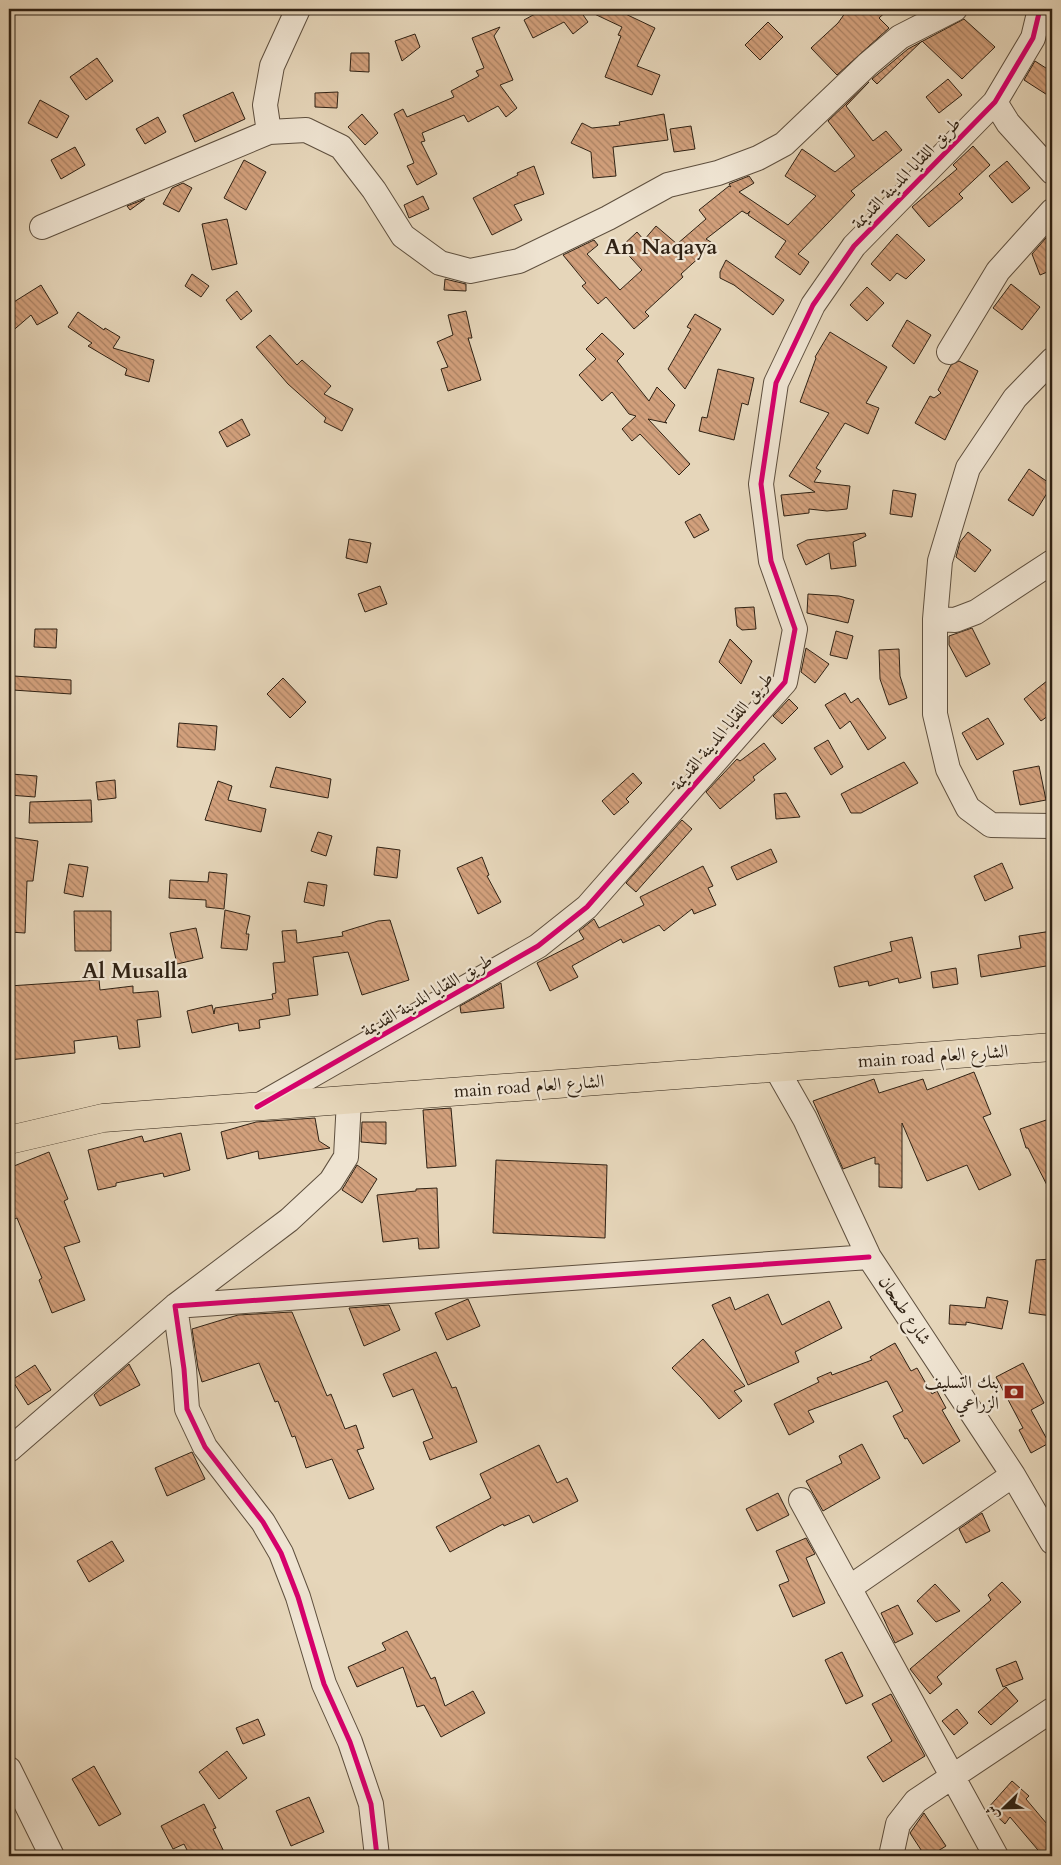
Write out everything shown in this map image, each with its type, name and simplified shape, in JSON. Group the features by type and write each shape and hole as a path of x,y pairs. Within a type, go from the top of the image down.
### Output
{"main road":[{"name":"main road الشارع العام","path":"9,1140 103,1118 1052,1047"}],"street":[{"path":"269,132 265,105 272,66 298,9"},
{"path":"42,227 269,132 306,130 341,147 374,190 402,236 440,263 470,271 519,261 608,218 668,186 718,173 758,158 784,144 868,64 900,37 955,9"},
{"name":"طريق اللقايا المدينة القديمة","path":"257,1107 538,946 587,906 785,682 795,629 771,561 761,484 776,383 813,305 854,246 995,102 1034,38 1040,9"},
{"path":"995,102 1008,123 1052,172"},
{"path":"949,352 998,272 1052,211"},
{"path":"1052,360 1015,398 968,468 940,561 935,619 935,714 948,769 968,808 991,825 1052,826"},
{"path":"935,619 955,620 976,612 1052,562"},
{"name":"شارع طمحان","path":"776,1068 805,1119 869,1257 1013,1475 1052,1542"},
{"path":"9,1450 175,1306 289,1220 331,1180 346,1157 349,1100"},
{"path":"175,1306 869,1257"},
{"path":"175,1306 184,1369 187,1409 205,1447 263,1522 282,1552 298,1597 324,1684 350,1742 371,1804 377,1856"},
{"path":"849,1588 1013,1475"},
{"path":"801,1500 951,1777 996,1856"},
{"path":"891,1856 898,1824 916,1800 1052,1710"},
{"path":"9,1769 52,1856"}],"building":[{"path":"544,9 615,9 655,28 637,66 660,75 652,95 605,77 621,36 618,35 622,27 586,10 581,12 588,22 573,34 564,22 533,38 524,20"},
{"path":"848,9 889,9 879,18 889,28 837,75 811,48 838,23"},
{"path":"964,19 995,47 962,79 922,41"},
{"path":"768,22 783,37 760,60 745,45"},
{"path":"500,27 494,36 513,80 500,85 517,108 506,117 498,106 468,122 464,115 422,133 425,141 421,142 437,174 417,185 407,166 414,163 394,114 403,109 407,117 454,97 451,91 479,76 476,71 484,68 472,38"},
{"path":"415,34 420,47 402,61 395,41"},
{"path":"921,42 877,84 872,79 908,49"},
{"path":"351,53 369,53 369,72 350,71"},
{"path":"97,58 113,81 86,100 70,77"},
{"path":"1035,61 1052,72 1052,98 1024,80"},
{"path":"948,79 962,95 939,113 926,97"},
{"path":"869,82 846,106 873,141 886,131 902,150 851,191 855,195 798,254 809,262 800,275 775,257 786,241 748,215 750,211 747,214 742,211 706,239 714,244 681,274 683,277 645,312 649,316 634,329 606,297 598,304 582,286 586,283 563,255 594,240 598,245 587,254 620,290 642,270 621,247 637,232 644,240 656,226 677,244 706,219 699,210 729,186 731,187 729,184 749,176 754,183 739,192 788,225 816,196 785,176 802,149 835,172 855,156 828,121"},
{"path":"233,92 245,119 195,142 183,115"},
{"path":"338,92 337,108 315,107 315,93"},
{"path":"40,100 69,116 57,138 28,123"},
{"path":"362,114 378,133 365,145 348,127"},
{"path":"664,114 668,140 613,147 616,176 593,178 591,152 571,143 582,123 592,128 620,125 619,122"},
{"path":"158,117 166,132 145,144 136,129"},
{"path":"691,126 695,149 674,152 670,129"},
{"path":"973,146 990,165 959,194 963,198 929,227 912,207 957,169 953,165"},
{"path":"75,147 85,165 61,179 51,160"},
{"path":"244,160 266,172 246,210 224,198"},
{"path":"1007,161 1030,188 1012,203 989,176"},
{"path":"534,166 544,194 514,205 522,220 492,235 473,198 518,175 517,173"},
{"path":"183,183 192,188 179,212 163,204 172,188"},
{"path":"423,196 429,209 409,218 404,205"},
{"path":"145,199 130,210 127,206"},
{"path":"227,219 237,264 212,270 202,224"},
{"path":"1052,231 1052,270 1040,275 1032,254"},
{"path":"897,234 925,260 906,279 897,273 890,281 871,264"},
{"path":"726,260 784,300 773,315 734,285 720,278 720,272"},
{"path":"192,274 209,286 201,297 185,286"},
{"path":"445,279 466,284 466,291 444,290"},
{"path":"1011,284 1040,307 1022,330 993,308"},
{"path":"41,285 58,313 37,325 31,315 9,334 9,305"},
{"path":"867,287 884,303 867,321 850,305"},
{"path":"237,291 252,311 241,320 226,300"},
{"path":"466,311 472,338 468,338 481,380 448,391 441,369 448,367 437,342 453,335 448,315"},
{"path":"78,312 104,330 105,328 120,337 113,348 154,360 149,382 125,375 127,369 88,346 92,343 68,327"},
{"path":"695,314 721,329 685,389 668,369 691,329 687,327"},
{"path":"907,320 931,335 914,364 892,346"},
{"path":"830,332 887,367 866,403 879,408 868,434 845,423 816,468 821,471 814,482 850,486 847,509 827,511 809,509 809,513 784,516 781,495 815,492 789,476 829,413 800,402 815,357"},
{"path":"602,333 624,354 617,361 649,401 657,387 675,405 665,422 667,423 648,419 690,464 679,475 640,434 632,441 622,429 636,416 629,414 612,392 602,401 579,375 596,359 586,349"},
{"path":"270,335 297,365 302,360 331,386 324,394 353,409 342,431 324,422 326,418 288,384 256,347"},
{"path":"959,361 978,371 945,440 915,423 930,396 934,398 941,393 938,390 951,365"},
{"path":"718,369 754,378 748,405 742,403 734,440 699,431 702,417 707,418"},
{"path":"242,419 250,435 227,447 219,432"},
{"path":"1029,469 1052,485 1033,516 1008,500"},
{"path":"893,490 916,494 912,517 890,514"},
{"path":"700,514 709,530 694,538 685,522"},
{"path":"968,532 991,550 975,572 956,557 960,542"},
{"path":"865,533 866,536 853,542 856,566 831,569 829,553 806,565 797,545 807,540"},
{"path":"349,539 371,543 367,563 346,558"},
{"path":"380,586 387,604 365,612 358,594"},
{"path":"808,594 839,596 854,600 848,623 807,613"},
{"path":"754,607 756,629 742,630 737,626 735,608"},
{"path":"972,628 990,664 966,677 949,645 949,636"},
{"path":"35,629 57,629 56,648 34,647"},
{"path":"836,631 853,636 847,659 830,655"},
{"path":"730,639 752,661 741,684 719,662"},
{"path":"806,648 829,664 815,683 801,672"},
{"path":"899,649 900,676 907,698 889,705 880,679 879,650"},
{"path":"14,676 71,680 71,694 13,690"},
{"path":"1052,677 1052,713 1041,721 1024,699"},
{"path":"283,678 306,702 290,718 267,694"},
{"path":"845,693 851,703 858,698 886,738 868,750 850,721 840,729 825,705"},
{"path":"789,699 798,708 782,724 773,716"},
{"path":"988,718 1004,744 977,760 962,733"},
{"path":"179,723 217,726 215,750 177,747"},
{"path":"828,740 843,767 831,775 814,748"},
{"path":"764,743 776,759 753,777 755,780 720,809 706,792 737,759 740,761"},
{"path":"904,762 918,783 861,813 851,813 841,794"},
{"path":"1039,766 1046,800 1020,805 1013,771"},
{"path":"276,767 331,779 328,798 270,787"},
{"path":"633,773 642,783 626,799 629,802 614,815 602,801"},
{"path":"11,774 37,776 35,797 9,795"},
{"path":"115,780 116,798 98,800 96,782"},
{"path":"218,781 232,786 228,800 266,809 261,832 205,820"},
{"path":"786,793 800,817 776,819 774,794"},
{"path":"91,800 92,822 29,823 30,802"},
{"path":"682,820 692,829 636,892 626,883"},
{"path":"318,832 332,836 326,856 311,851"},
{"path":"10,837 38,841 33,881 27,881 25,933 9,932"},
{"path":"377,847 400,850 397,878 374,875"},
{"path":"771,849 777,862 737,880 731,867"},
{"path":"482,857 489,875 487,876 501,902 478,914 457,868"},
{"path":"1002,863 1013,888 985,901 974,876"},
{"path":"69,864 88,867 83,897 64,893"},
{"path":"703,866 713,886 708,888 716,905 694,914 692,909 664,931 659,925 623,943 621,939 572,966 578,977 550,991 537,963 584,939 579,931 594,919 599,928 644,905 640,897"},
{"path":"209,872 227,874 224,909 206,907 206,900 169,898 170,880 208,882"},
{"path":"308,882 327,885 324,906 304,902"},
{"path":"225,910 250,916 246,934 249,934 247,950 221,948"},
{"path":"74,911 111,911 111,951 75,951"},
{"path":"390,920 409,980 362,995 348,952 313,957 318,995 288,999 290,1015 259,1020 260,1028 239,1031 238,1023 192,1033 187,1011 212,1005 214,1014 215,1008 273,999 272,994 276,993 273,963 285,962 282,931 296,930 297,943 343,936 342,932 378,921"},
{"path":"196,928 203,958 177,964 170,933"},
{"path":"1052,931 1052,965 981,977 978,955 1021,948 1019,936"},
{"path":"912,937 921,978 899,983 898,978 869,986 868,981 839,987 834,967 892,951 890,942"},
{"path":"956,968 958,984 933,988 931,972"},
{"path":"99,980 100,990 133,986 133,993 158,991 161,1017 137,1020 140,1047 119,1049 117,1036 74,1041 75,1053 9,1060 9,986"},
{"path":"501,983 504,1008 461,1013 460,1006"},
{"path":"974,1072 991,1114 983,1117 1011,1175 979,1190 967,1165 927,1181 902,1123 902,1188 879,1187 879,1164 875,1164 875,1157 843,1169 813,1101 874,1079 879,1093 923,1079 927,1090"},
{"path":"451,1108 456,1166 427,1168 423,1110"},
{"path":"315,1118 319,1141 330,1148 259,1159 258,1151 227,1159 221,1132 256,1122"},
{"path":"1052,1118 1052,1195 1028,1148 1026,1148 1020,1129"},
{"path":"362,1122 386,1122 386,1144 361,1142"},
{"path":"181,1133 190,1170 164,1177 163,1173 116,1183 116,1186 98,1190 88,1150 142,1136 144,1142"},
{"path":"49,1152 68,1199 64,1201 80,1242 64,1247 85,1300 52,1313 39,1280 42,1278 17,1218 9,1221 9,1168"},
{"path":"496,1160 607,1165 605,1238 493,1233"},
{"path":"357,1165 377,1179 362,1203 342,1190"},
{"path":"437,1188 439,1248 419,1249 418,1238 383,1242 377,1195"},
{"path":"1052,1259 1052,1316 1029,1313 1036,1260"},
{"path":"768,1294 782,1325 829,1301 842,1328 795,1352 799,1362 748,1385 712,1305 730,1297 735,1310"},
{"path":"987,1297 1008,1301 1002,1329 966,1322 966,1325 949,1324 950,1305 985,1308"},
{"path":"468,1299 480,1326 447,1340 435,1313"},
{"path":"389,1305 400,1330 364,1346 349,1308"},
{"path":"292,1312 327,1396 331,1394 345,1429 356,1425 364,1448 357,1450 374,1489 349,1499 332,1459 306,1468 295,1436 292,1437 278,1401 275,1402 259,1363 202,1382 192,1329 238,1315"},
{"path":"703,1339 745,1386 734,1391 742,1401 719,1419 672,1368"},
{"path":"895,1343 911,1371 917,1368 932,1394 937,1391 946,1408 942,1410 960,1441 923,1464 907,1438 905,1439 893,1416 903,1411 887,1381 808,1411 814,1422 789,1435 774,1404 819,1382 817,1378 831,1372 832,1375 872,1360 870,1357"},
{"path":"436,1352 452,1388 456,1387 477,1442 430,1460 423,1442 433,1438 413,1389 393,1397 383,1374"},
{"path":"1023,1363 1044,1403 1031,1410 1049,1443 1031,1453 1019,1430 1023,1428 996,1377"},
{"path":"129,1364 140,1385 100,1406 94,1395"},
{"path":"35,1365 51,1390 28,1405 12,1380"},
{"path":"862,1444 880,1478 823,1511 806,1481 842,1463 839,1456"},
{"path":"539,1445 557,1483 567,1478 578,1501 533,1523 529,1515 504,1526 503,1524 450,1552 436,1527 491,1498 480,1474"},
{"path":"192,1452 205,1479 167,1496 155,1468"},
{"path":"778,1493 789,1515 757,1531 746,1509"},
{"path":"982,1513 990,1531 966,1543 959,1529"},
{"path":"806,1538 815,1554 806,1558 825,1603 793,1617 779,1585 789,1581 776,1551"},
{"path":"112,1541 124,1561 89,1582 77,1561"},
{"path":"1002,1582 1021,1602 937,1677 942,1684 930,1694 910,1669 991,1600 988,1595"},
{"path":"935,1584 960,1611 936,1622 917,1601"},
{"path":"898,1605 913,1634 895,1643 881,1613"},
{"path":"407,1631 431,1679 435,1677 445,1706 473,1691 485,1713 441,1737 424,1705 417,1707 403,1667 357,1687 348,1667 386,1650 382,1643"},
{"path":"842,1652 863,1696 846,1704 825,1660"},
{"path":"1016,1661 1023,1679 1003,1687 996,1669"},
{"path":"1006,1687 1018,1701 991,1725 978,1712"},
{"path":"891,1694 925,1756 883,1782 867,1757 892,1741 872,1704"},
{"path":"957,1709 968,1723 954,1735 942,1721"},
{"path":"258,1719 265,1735 243,1744 236,1728"},
{"path":"227,1751 247,1778 219,1799 199,1772"},
{"path":"94,1766 121,1814 99,1826 72,1779"},
{"path":"1012,1781 1029,1796 1026,1799 1052,1830 1052,1856 1043,1856 1010,1817 1005,1824 988,1808"},
{"path":"309,1797 324,1832 291,1846 276,1811"},
{"path":"204,1804 216,1828 213,1829 226,1856 190,1856 184,1844 173,1849 161,1826"},
{"path":"924,1813 946,1846 930,1856 925,1856 910,1833"}],"cycle path":[{"path":"257,1107 538,946 587,907 785,682 795,629 771,561 761,484 776,383 813,305 854,246 995,102 1033,38 1040,9"},
{"path":"377,1856 371,1804 350,1742 324,1684 298,1597 281,1553 263,1522 205,1447 187,1409 184,1369 175,1306 869,1257"}],"place":[{"name":"بنك التسليف الزراعي","path":"1014,1392"}],"district":[{"name":"An Naqaya","path":"661,246"},
{"name":"Al Musalla","path":"135,970"}]}
